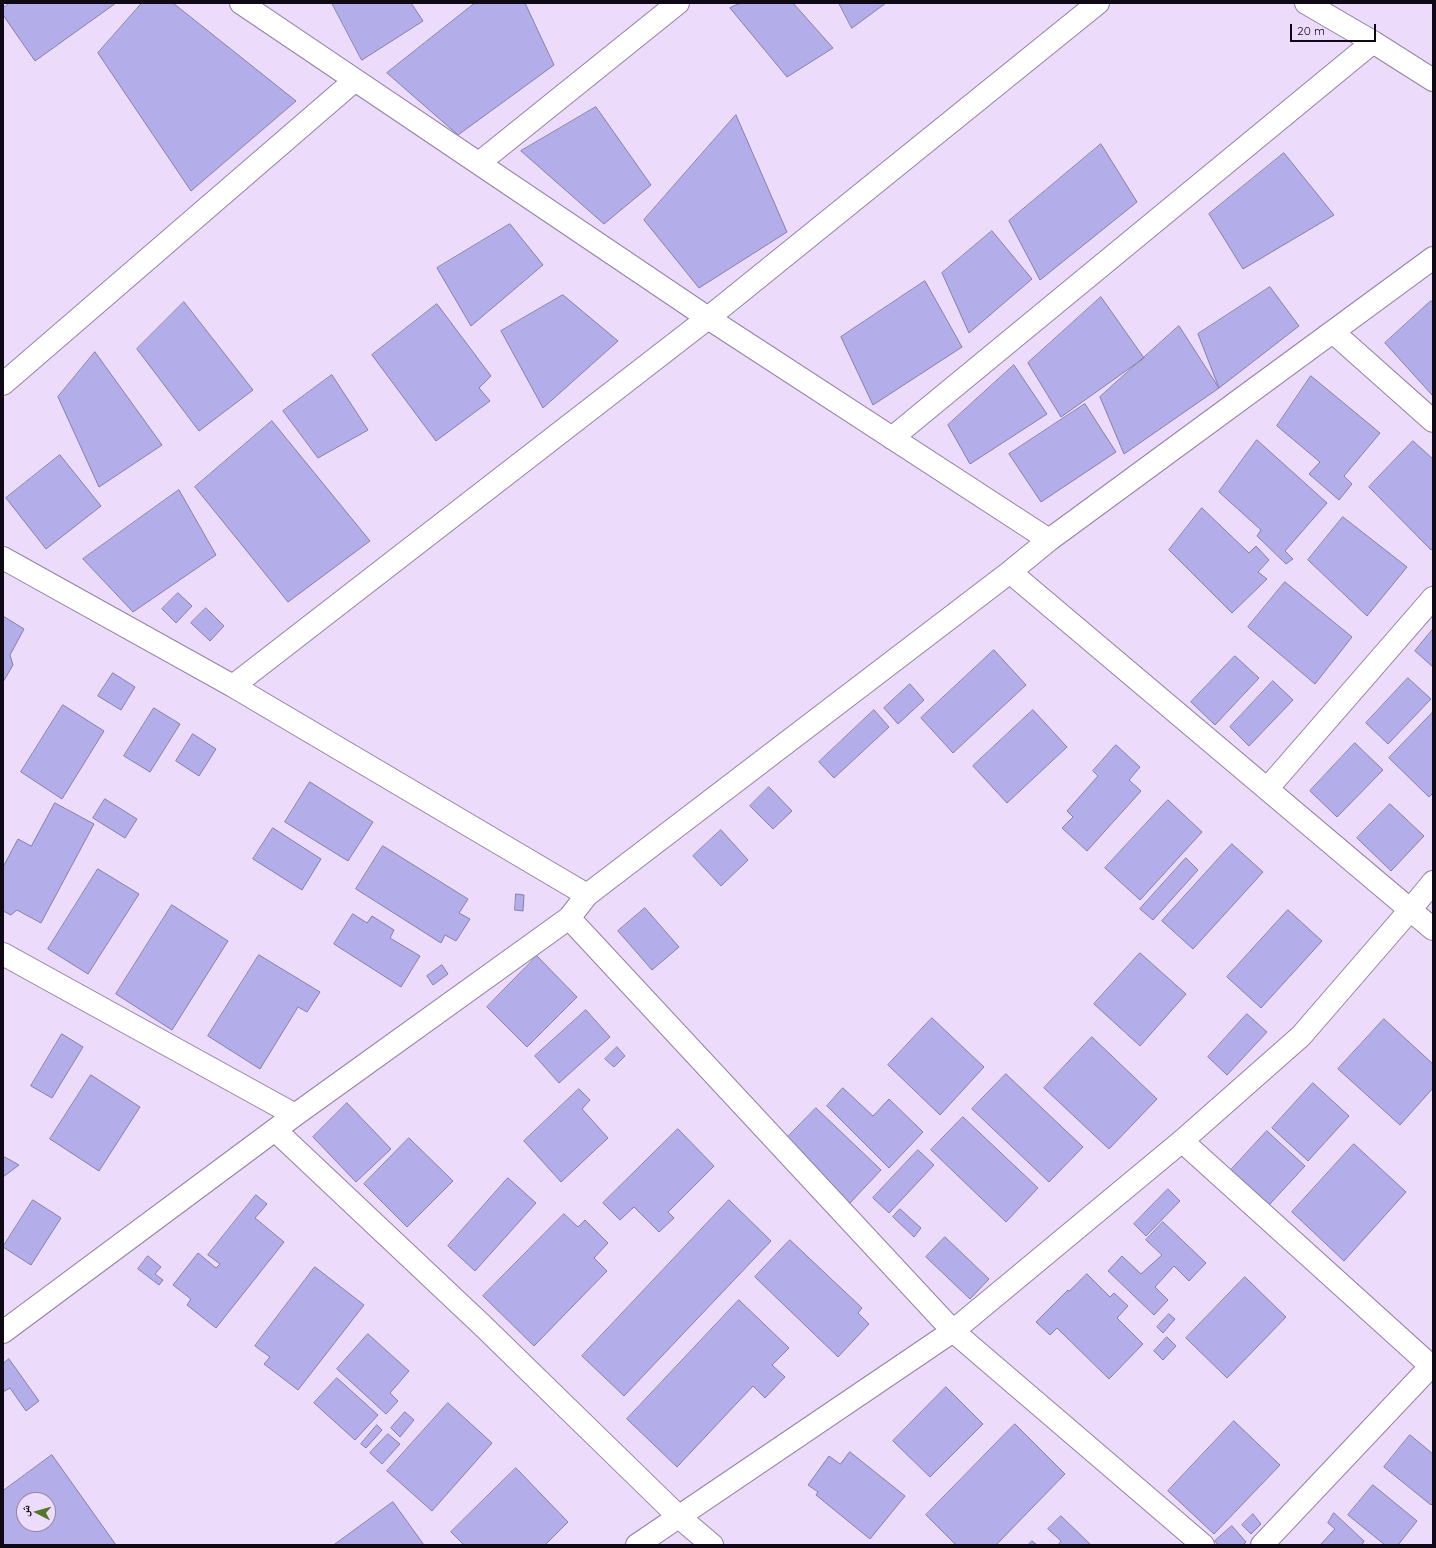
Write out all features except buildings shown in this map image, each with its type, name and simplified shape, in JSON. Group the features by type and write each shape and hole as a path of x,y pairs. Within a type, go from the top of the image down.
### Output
{"street":[{"path":"241,3 354,81 479,163 708,318 1050,540"},
{"path":"479,163 678,3"},
{"path":"233,686 708,318 1098,3"},
{"path":"1306,3 1373,42 1433,80"},
{"path":"892,438 1373,42"},
{"path":"3,384 354,81"},
{"path":"3,1332 295,1115 569,918 587,895 1050,540 1433,258"},
{"path":"1333,332 1433,421"},
{"path":"3,558 233,686 587,895"},
{"path":"1010,572 1433,929"},
{"path":"1267,789 1433,598"},
{"path":"637,1545 953,1331 1182,1141 1301,1036 1433,882"},
{"path":"569,918 953,1331 1204,1545"},
{"path":"3,954 295,1115"},
{"path":"275,1130 482,1325 679,1517 712,1545"},
{"path":"1182,1141 1432,1367 1262,1545"}]}
